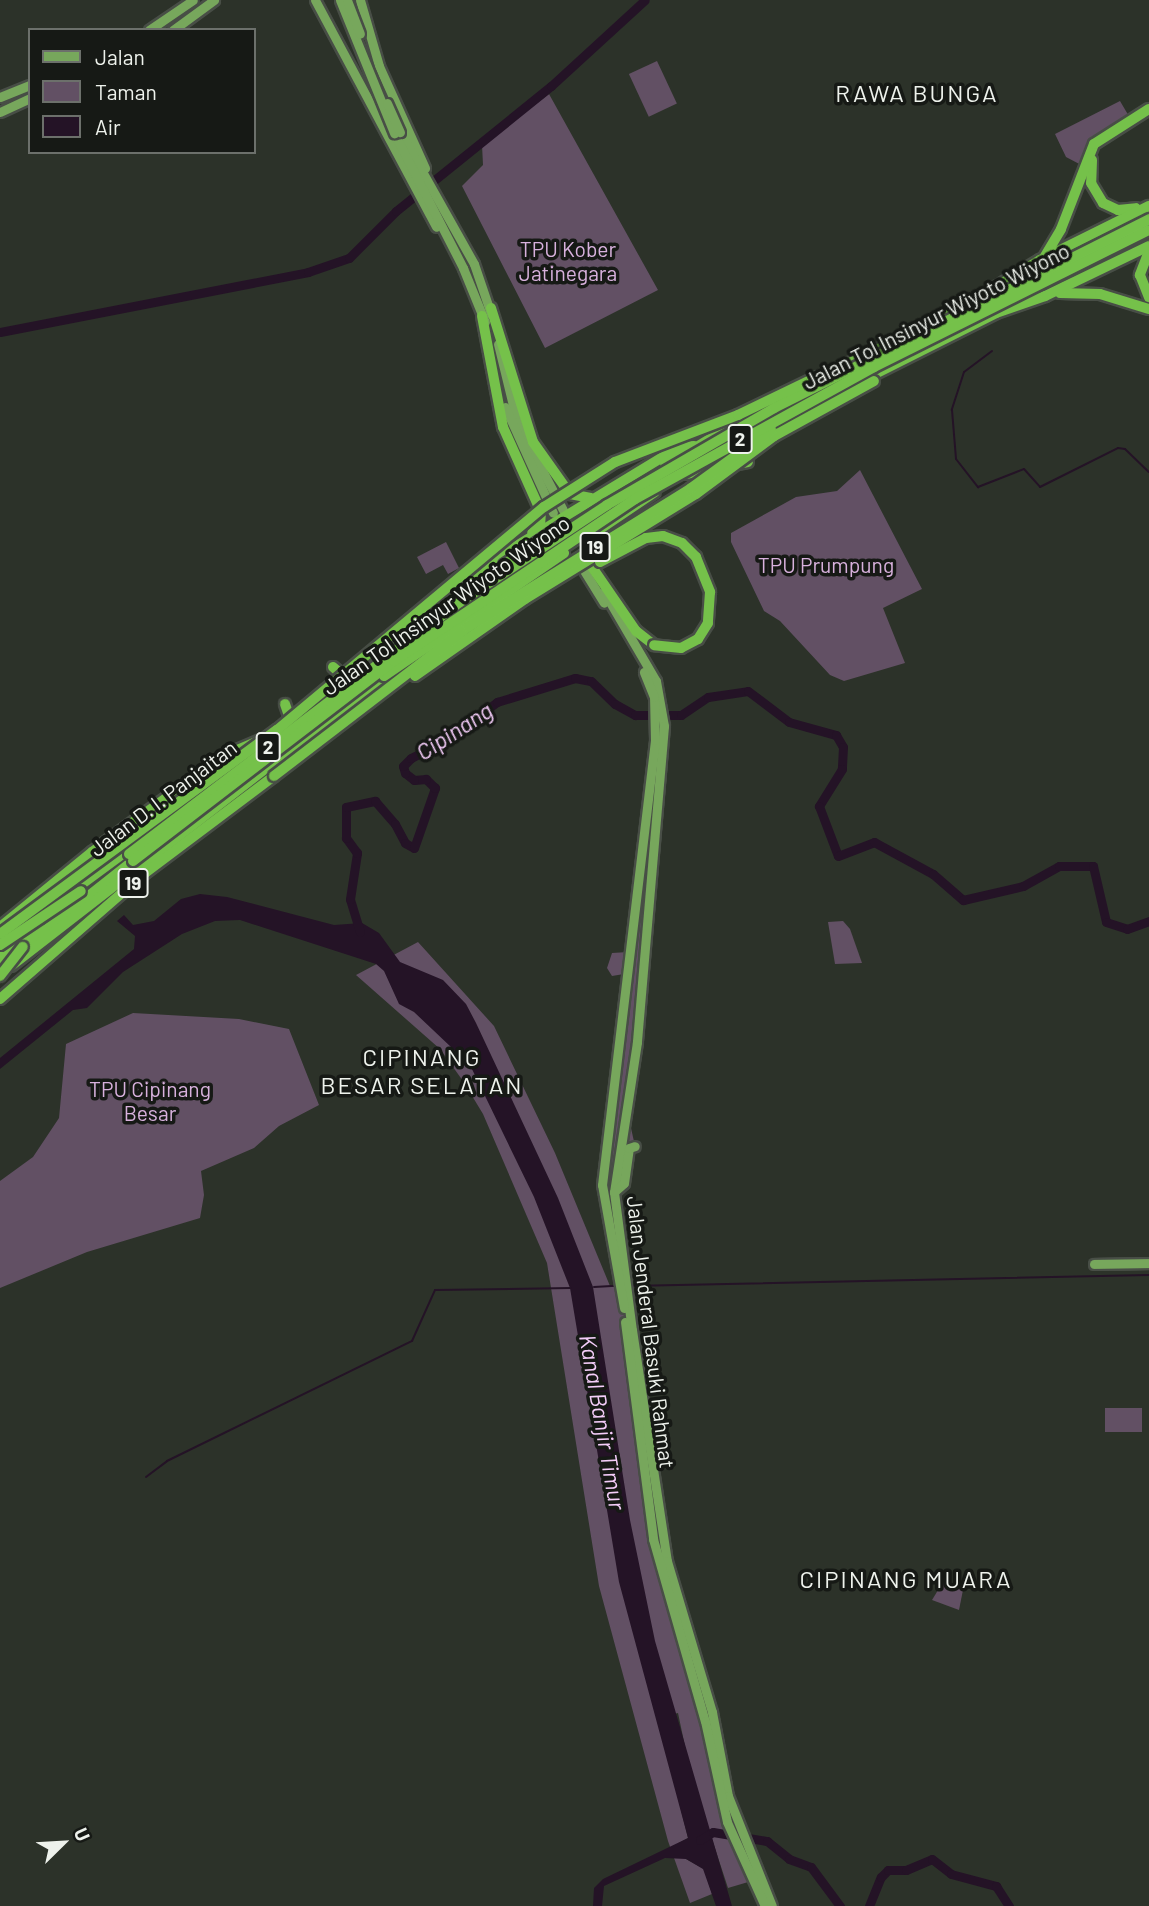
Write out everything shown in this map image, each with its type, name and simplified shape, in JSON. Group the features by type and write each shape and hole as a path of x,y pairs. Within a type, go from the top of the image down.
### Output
{"highway":[{"path":"1040,260 1060,229 1094,144 1149,109"},
{"path":"1149,117 1103,142 1095,153 1090,176 1098,197 1107,206 1127,210 1149,205"},
{"name":"Jalan D. I. Panjaitan","path":"383,652 423,627 532,547 694,446 958,310 1040,260 1149,205"},
{"name":"Jalan Tol Insinyur Wiyoto Wiyono","path":"0,950 460,602 682,459 937,322 1149,219"},
{"name":"Jalan Tol Insinyur Wiyoto Wiyono","path":"23,947 356,691 512,577 635,499 929,340 1149,230"},
{"path":"1149,249 1140,275 1149,297"},
{"name":"Jalan D. I. Panjaitan","path":"0,975 334,715 535,565 686,474 957,332 1149,249"},
{"path":"1045,296 1070,290 1100,293 1149,309"},
{"path":"487,312 521,414 543,460 570,494 586,499 597,496"},
{"path":"487,312 503,427 541,512 538,528 513,548"},
{"name":"19","path":"0,934 277,730 394,628 544,507 586,479 633,453 738,415 937,322"},
{"path":"274,776 521,603 696,494 774,436 973,328"},
{"name":"19","path":"0,999 153,866 500,606 691,488 772,429 929,340"},
{"path":"460,602 529,546 694,446"},
{"name":"Jalan D. I. Panjaitan","path":"0,950 31,919 323,701 513,548 679,447 694,446"},
{"path":"686,474 748,462"},
{"path":"356,691 387,675 655,492"},
{"path":"521,603 646,538 676,539 703,568 711,613 704,632 691,644 672,649 654,645 636,631 585,562"},
{"path":"423,627 432,641"},
{"path":"333,667 348,680"},
{"path":"323,701 334,702 334,715"},
{"path":"285,704 292,724"},
{"path":"0,927 92,852 225,755 276,735"},
{"path":"0,975 23,947"},
{"name":"2","path":"0,965 23,947"}],"main road":[{"path":"152,28 193,0"},
{"path":"176,28 214,0"},
{"path":"315,0 414,182 450,234"},
{"path":"340,0 397,132 418,167 425,196 450,234"},
{"path":"347,0 414,182"},
{"path":"360,0 379,66 433,183 450,234 487,312 517,422 558,512"},
{"path":"355,75 363,65 379,66"},
{"path":"0,97 28,86"},
{"path":"0,112 28,99"},
{"name":"Jalan Jenderal Basuki Rahmat","path":"585,562 648,665 661,724 637,1042 614,1192 653,1539 729,1814 772,1906"},
{"name":"Jalan Jenderal Basuki Rahmat","path":"585,562 642,668 658,705"},
{"path":"661,724 671,747"},
{"name":"Jalan Jenderal Basuki Rahmat","path":"625,1284 603,1196 633,908 661,724"},
{"path":"633,908 641,916 648,909"},
{"path":"631,935 635,928 646,930"},
{"path":"614,1192 624,1183 629,1148 635,1146"},
{"path":"608,1150 614,1192"},
{"path":"1094,1264 1149,1263"},
{"name":"Jalan Jenderal Basuki Rahmat","path":"748,1854 765,1906"}],"green space":[{"path":"657,61 677,104 649,117 629,74"},
{"name":"TPU Kober Jatinegara","path":"549,94 658,290 545,348 462,186 483,165 482,145"},
{"path":"1120,101 1130,118 1099,138 1085,167 1066,157 1055,134"},
{"name":"TPU Prumpung","path":"860,470 922,589 883,608 905,663 844,681 830,675 780,621 764,611 731,542 731,533 796,497 837,491"},
{"path":"446,542 459,568 448,574 443,565 426,574 417,557"},
{"path":"656,715 664,726 625,1130 631,1128 635,1146 614,1192 625,1269 604,1203 624,974 612,976 607,968 612,953 628,952"},
{"path":"843,921 850,929 862,963 835,964 828,922"},
{"path":"418,942 494,1026 555,1153 610,1286 622,1286 653,1529 727,1822 755,1880 728,1888 691,1775 678,1713 658,1718 688,1838 679,1843 686,1859 704,1869 712,1894 690,1903 668,1841 599,1586 547,1263 483,1114 463,1081 440,1049 356,975"},
{"name":"TPU Cipinang Besar","path":"133,1013 239,1019 289,1029 319,1105 279,1126 254,1148 201,1171 204,1195 200,1218 87,1252 0,1288 0,1181 33,1157 59,1118 66,1044"},
{"path":"1105,1408 1142,1408 1142,1432 1105,1432"},
{"path":"943,1582 963,1590 959,1610 932,1600"}],"water":[{"name":"Kanal Banjir Timur","path":"200,894 227,897 334,925 362,923 379,933 400,962 443,980 466,1004 476,1023 558,1198 593,1287 630,1520 655,1641 732,1906 716,1906 703,1869 686,1859 665,1858 604,1886 602,1906 593,1906 594,1888 603,1879 688,1838 619,1582 570,1288 534,1197 470,1065 414,1012 399,1004 384,971 376,964 240,920 215,921 182,934 123,972 87,1008 73,1010 0,1069 0,1058 134,949 135,936 117,921 124,915 133,925 154,921 181,899"}],"waterway":[{"path":"0,332 308,272 349,258 396,211 551,86 645,0"},
{"path":"992,351 964,372 952,410 956,459 978,487 1024,469 1040,487 1118,448 1125,449 1149,472"},
{"name":"Cipinang","path":"360,932 350,899 357,853 346,838 346,807 375,801 395,824 405,843 414,848 435,788 426,779 414,780 405,773 403,766 411,758 446,740 497,702 575,678 591,681 615,704 635,715 681,715 708,697 748,691 789,722 836,735 843,747 842,769 819,806 838,856 874,842 933,874 963,900 1023,886 1059,866 1093,866 1106,922 1127,929 1149,921"},
{"path":"629,1286 1149,1275"},
{"path":"594,1287 616,1286"},
{"path":"146,1477 167,1461 412,1341 435,1290 571,1288"},
{"path":"700,1840 713,1832 767,1841 789,1859 811,1867 840,1906"},
{"path":"869,1906 881,1877 888,1870 906,1870 932,1859 951,1874 996,1886 1009,1906"}],"tunnel":[{"path":"564,511 586,556"}],"district":[{"name":"RAWA BUNGA","path":"917,93"},
{"name":"CIPINANG BESAR SELATAN","path":"422,1071"},
{"name":"CIPINANG MUARA","path":"906,1579"}]}
